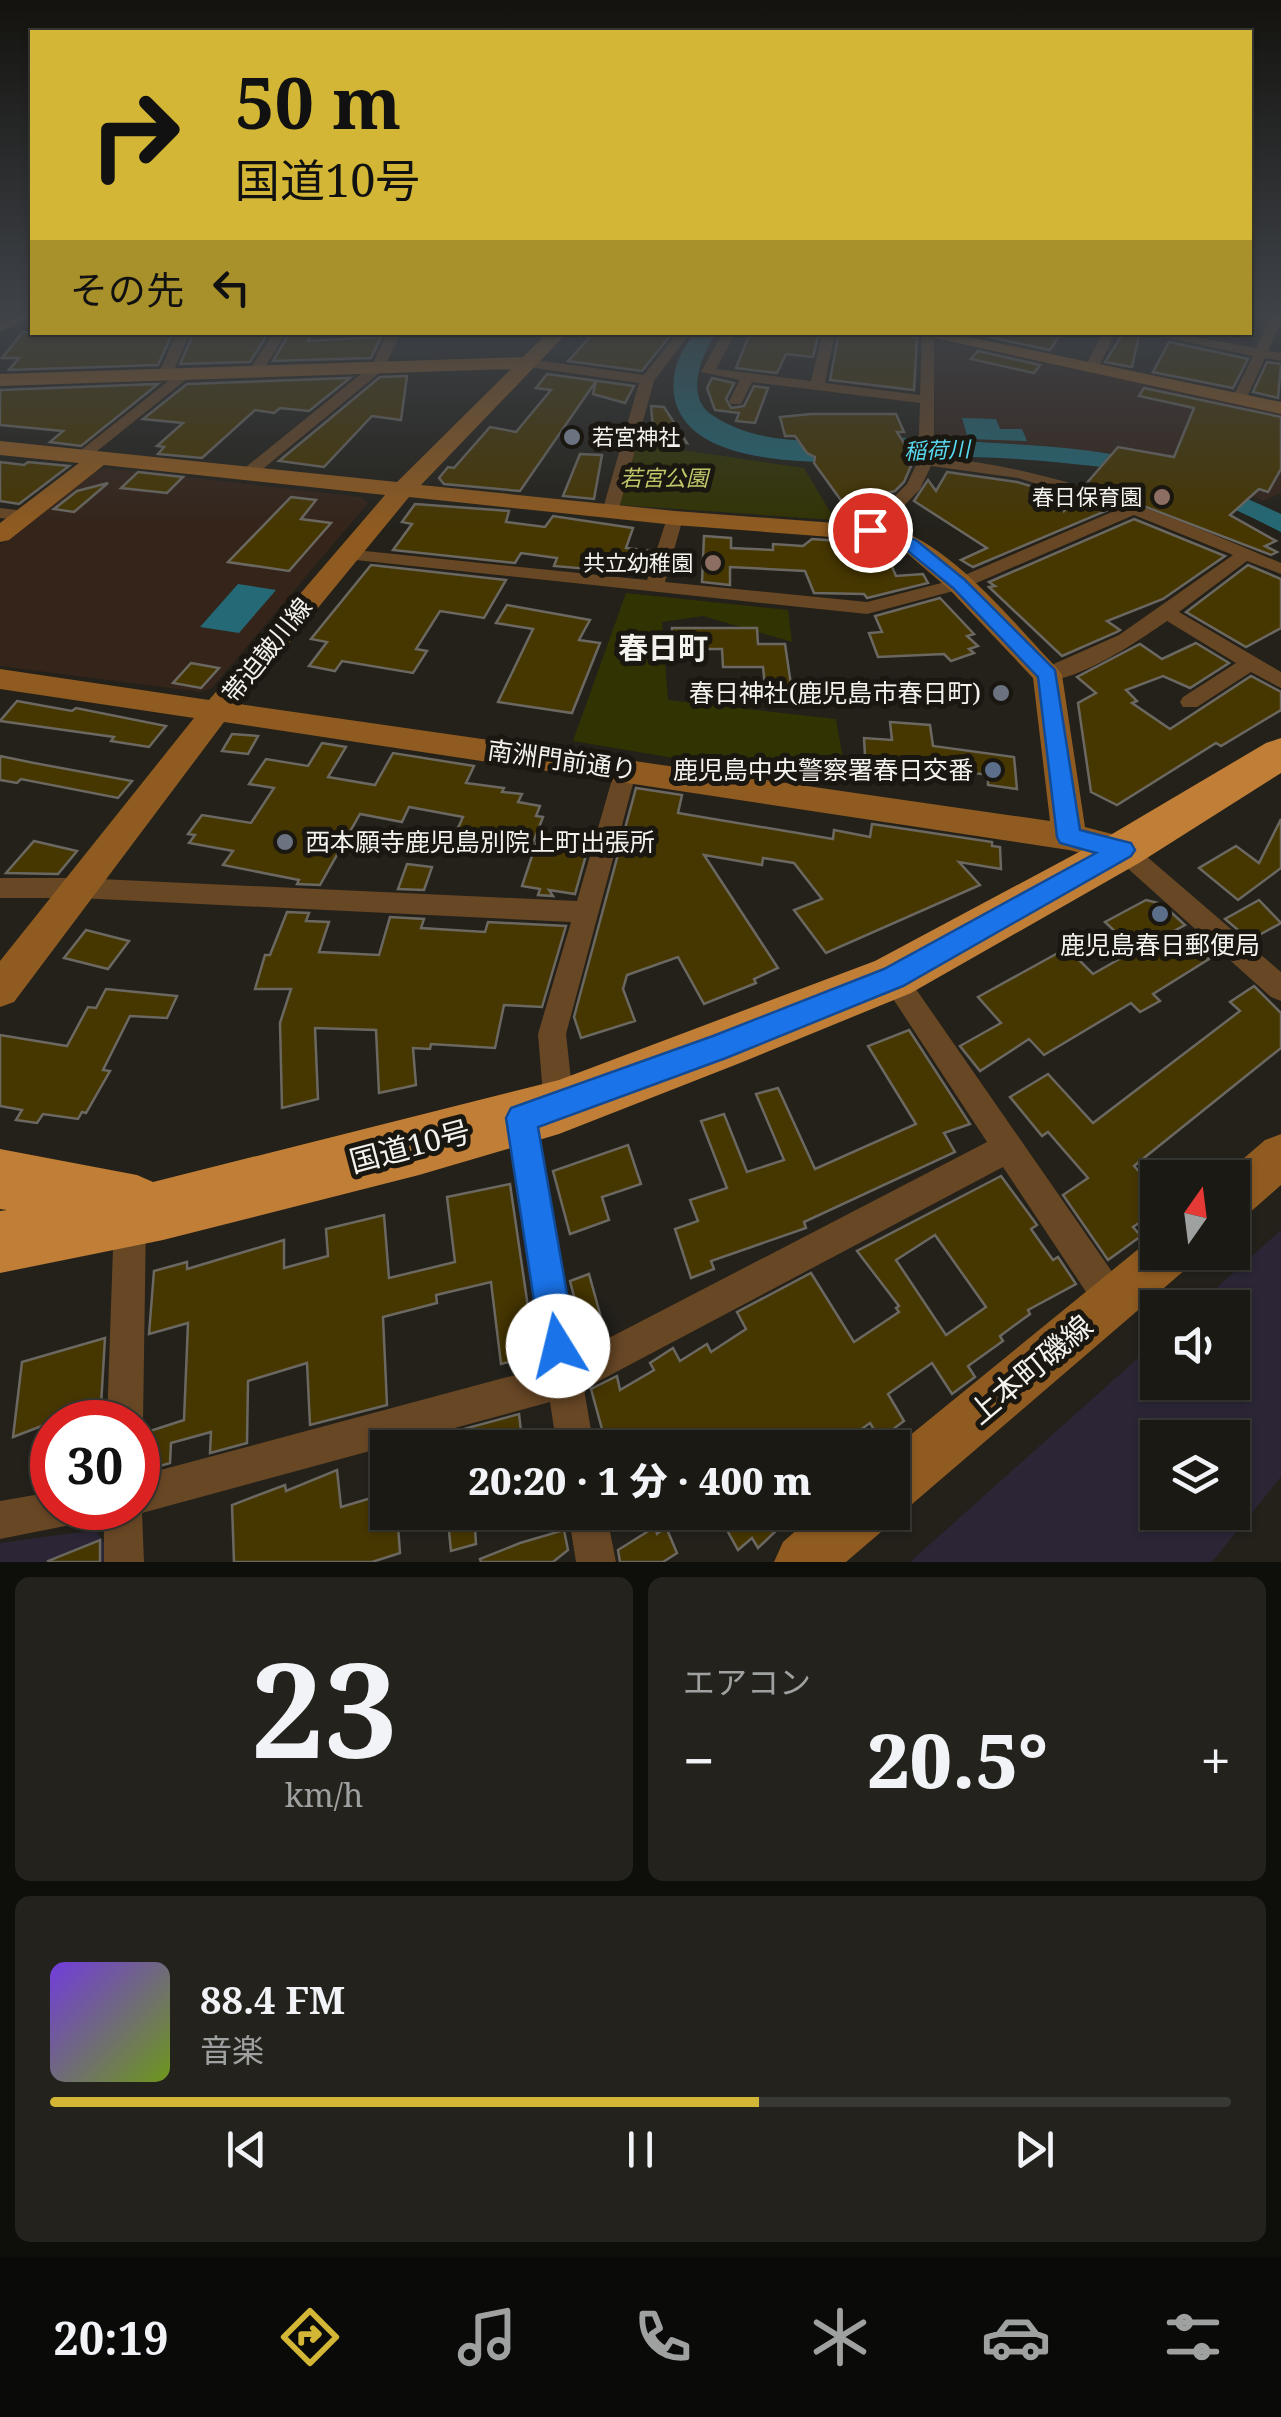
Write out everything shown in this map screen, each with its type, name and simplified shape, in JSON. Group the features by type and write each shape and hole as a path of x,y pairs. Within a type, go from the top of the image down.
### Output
{"highway":[{"name":"国道10号","path":"0,1242 147,1213 540,1112 893,978 1122,850 1281,753"},
{"path":"0,1179 147,1213"}],"street":[{"path":"0,535 12,514 90,458 166,384"},
{"path":"247,474 357,384"},
{"name":"帯迫皷川線","path":"0,990 217,710 346,554 508,384"},
{"path":"610,512 646,384"},
{"path":"736,400 744,384"},
{"path":"798,384 927,400"},
{"path":"870,530 914,486 926,461 926,384"},
{"path":"1165,384 1281,408"},
{"path":"1239,399 1246,384"},
{"path":"0,448 610,512 870,530 910,543 959,584 1048,675 1069,837"},
{"path":"926,461 966,463 1136,508 1281,569"},
{"path":"346,554 866,608 959,584 1136,508"},
{"path":"654,586 675,518"},
{"path":"1048,675 1081,665 1168,613 1246,554"},
{"path":"1168,613 1281,680"},
{"path":"1190,702 1251,663"},
{"name":"南洲門前通り","path":"0,679 626,769 1069,837 1122,850"},
{"path":"573,1430 564,1380 540,1112 552,1034 626,769"},
{"path":"1122,850 1281,989"},
{"path":"0,888 78,888 588,912"},
{"path":"893,978 1112,1301"},
{"path":"160,1488 564,1380 1006,1149"},
{"path":"1250,1183 1281,1156"},
{"path":"127,1400 147,1213"},
{"name":"上本町磯線","path":"910,1471 1148,1270"},
{"path":"0,1520 30,1515"},
{"path":"123,1530 124,1562"},
{"path":"591,1530 596,1562"},
{"path":"802,1562 840,1530"}],"shaded area":[{"path":"934,384 1143,384 1281,413 1281,493 1263,501 1227,485 1121,454 935,437"},
{"path":"105,468 361,497 368,503 212,688 200,692 0,666 0,545 92,473"},
{"path":"1281,1230 1281,1477 1250,1515 1250,1420 1140,1420 1140,1530 1238,1530 1212,1562 910,1562 1140,1356 1140,1400 1250,1400 1250,1290 1214,1290 1236,1270 1250,1270 1250,1258"},
{"path":"95,1530 106,1545 106,1562 0,1562 0,1543"}],"green space":[{"name":"若宮公園","path":"635,443 804,468 835,520 620,505"},
{"path":"626,593 788,610 792,642 703,616 662,622 668,700 836,719 847,782 804,780 573,741"}],"water":[{"name":"稲荷川","path":"674,384 697,384 699,398 712,415 732,426 773,438 934,439 1112,454 1189,475 1281,514 1281,532 1194,492 1102,467 973,457 852,462 757,456 717,445 688,425 674,395"},
{"path":"962,418 996,419 1000,429 1022,429 1027,441 968,439"},
{"path":"238,584 276,590 239,633 200,627"}],"building":[{"path":"158,384 81,446 50,442 63,431 0,425 0,390"},
{"path":"187,384 343,384 309,411 255,410 202,458 158,454 164,447 157,446 183,423 143,419"},
{"path":"372,384 406,384 401,420 372,416 324,467 279,461"},
{"path":"539,384 594,384 520,491 444,484 439,478 448,467 454,468 490,427 516,432 551,390 536,388"},
{"path":"595,384 634,386 625,403 593,394"},
{"path":"709,384 734,384 726,399 731,408 744,406 754,386 768,388 755,423 736,421 739,413 715,410"},
{"path":"863,384 914,384 914,390"},
{"path":"1257,384 1279,384 1278,398 1253,392"},
{"path":"1144,388 1281,417 1281,469 1268,492 1259,489 1230,515 1276,541 1265,546 1277,552 1271,555 1086,484 1118,447 1174,457 1194,408 1139,396"},
{"path":"651,406 664,407 687,443 647,436 653,427"},
{"path":"896,414 904,432 897,432 914,459 904,482 895,491 843,503 814,463 815,457 807,453 795,436 785,436 780,417"},
{"path":"580,454 602,455 594,499 563,496"},
{"path":"0,462 69,466 19,504 0,501"},
{"path":"138,472 183,477 167,493 121,488"},
{"path":"947,472 1017,482 1058,494 1064,511 1074,499 1108,510 973,567 961,560 987,548 914,501 928,480 936,491"},
{"path":"108,483 74,512 54,509 77,491"},
{"path":"291,497 316,500 301,519 331,523 289,571 228,562"},
{"path":"415,504 509,511 506,522 545,527 553,516 633,528 626,548 652,551 645,574 554,566 557,558 521,553 515,563 393,550 412,524 402,522"},
{"path":"1134,519 1225,556 1163,599 1107,621 1120,630 1117,632 1062,656 989,587 995,586 989,582"},
{"path":"704,536 731,538 731,548 773,550 773,544 803,546 812,539 855,542 856,547 883,546 896,576 923,574 928,583 867,598 864,594 814,593 805,571 730,567 730,585 702,582"},
{"path":"371,565 506,580 484,618 440,611 416,649 427,651 413,673 342,661 335,671 309,666 327,642 311,639"},
{"path":"1248,565 1281,579 1281,628 1246,647 1186,612"},
{"path":"940,598 974,634 967,636 978,646 969,649 974,653 951,661 944,654 878,657 869,633 882,632 875,616"},
{"path":"507,605 590,620 579,640 600,643 572,713 498,702 533,629 496,623"},
{"path":"672,628 757,628 758,644 785,644 794,705 767,705 763,667 723,667 722,649 672,649"},
{"path":"1196,643 1229,663 1190,688 1163,676 1126,690 1137,701 1132,703 1170,729 1251,676 1281,692 1281,710 1221,746 1216,743 1117,805 1091,792 1078,703 1096,693 1077,677 1140,644 1162,659"},
{"path":"191,663 219,668 201,688 173,683"},
{"path":"17,701 166,726 149,747 111,741 114,737 0,721"},
{"path":"890,722 930,725 933,746 1014,757 1017,789 988,785 988,775 936,767 937,780 866,773 864,738 892,740"},
{"path":"232,734 258,736 248,754 222,751"},
{"path":"322,743 346,747 328,777 375,785 393,753 474,766 466,783 504,788 502,792 522,794 518,802 540,806 536,816 543,817 533,843 457,830 463,817 409,807 402,822 360,814 320,885 297,884 299,880 223,865 233,851 189,843 195,835 188,834 202,815 251,823 274,788 249,784 266,759 308,766"},
{"path":"0,756 132,781 118,798 21,779 17,783 0,780"},
{"path":"636,788 682,795 678,813 833,839 834,830 870,837 872,824 992,842 992,846 1000,847 1001,869 959,862 980,885 826,953 794,910 822,899 794,863 763,858 762,865 704,855 778,968 754,979 756,983 704,1004 678,957 627,975 623,989 635,1021 581,1038 574,1017"},
{"path":"1281,819 1281,868 1238,900 1199,868 1236,846 1259,863"},
{"path":"34,841 77,851 58,874 6,873"},
{"path":"537,841 588,848 575,894 549,890 553,896 538,895 540,889 522,886"},
{"path":"407,864 432,867 424,890 398,889"},
{"path":"1146,900 1162,904 1185,925 1176,930 1209,959 1153,994 1160,1001 1140,1012 1131,1003 1044,1055 1029,1039 980,1071 960,1046 1001,1023 978,997 1067,948 1093,974 1135,950 1105,922"},
{"path":"1259,900 1281,923 1250,940 1225,919"},
{"path":"287,912 309,913 306,921 329,922 319,952 379,955 390,917 424,919 421,928 485,932 488,922 566,926 542,1007 504,1005 495,1048 431,1044 430,1049 413,1048 416,1085 379,1093 376,1030 315,1028 318,1099 282,1108 280,1023 291,989 255,989 265,955 270,955"},
{"path":"86,930 129,941 108,969 64,958"},
{"path":"1254,986 1281,1013 1281,1048 1134,1166 1140,1172 1140,1222 1133,1227 1140,1237 1108,1260 1063,1195 1088,1178 1048,1132 1042,1136 1010,1097 1048,1074 1093,1123 1240,1011 1230,1002"},
{"path":"106,989 177,996 167,1018 130,1016 103,1070 110,1071 86,1113 82,1112 78,1119 43,1114 37,1123 16,1120 22,1110 0,1106 0,1035 67,1046 88,1007 96,1008"},
{"path":"909,1030 970,1124 944,1133 955,1152 804,1222 806,1228 711,1261 714,1269 691,1278 675,1229 698,1221 690,1200 727,1188 701,1121 724,1114 747,1172 784,1160 756,1094 778,1088 815,1169 916,1124 868,1046"},
{"path":"628,1145 641,1184 602,1197 609,1220 570,1234 553,1171"},
{"path":"1001,1176 1037,1225 1031,1229 1053,1260 1058,1257 1076,1284 1028,1310 1030,1314 1000,1336 1003,1341 968,1366 975,1377 952,1394 932,1363 888,1394 904,1421 892,1430 874,1430 870,1423 860,1430 600,1430 591,1389 617,1376 620,1390 654,1370 650,1363 673,1348 680,1361 707,1344 711,1352 746,1329 737,1312 811,1273 854,1342 899,1312 899,1306 857,1251","holes":["935,1235 986,1307 946,1335 896,1260"]},
{"path":"510,1184 535,1355 501,1364 491,1282 436,1295 437,1303 383,1317 387,1405 310,1425 307,1363 248,1381 247,1443 210,1453 211,1432 171,1443 170,1463 160,1466 160,1428 184,1420 188,1323 149,1334 154,1271 187,1262 187,1269 284,1240 284,1268 328,1256 326,1229 384,1215 389,1278 455,1262 447,1197"},
{"path":"589,1274 605,1332 585,1339 570,1281"},
{"path":"105,1338 101,1400 30,1400 30,1430 13,1437 22,1362"},
{"path":"519,1414 521,1430 460,1430"},
{"path":"337,1470 341,1507 370,1498 370,1530 398,1530 400,1553 372,1562 234,1562 232,1505 285,1485 286,1491"},
{"path":"449,1530 475,1530 476,1544 451,1551"},
{"path":"564,1530 568,1550 553,1562 481,1562 480,1559"},
{"path":"650,1530 657,1534 667,1530 677,1553 663,1562 620,1562 618,1550"},
{"path":"727,1530 777,1530 758,1548 752,1538 738,1550"},
{"path":"100,1540 100,1562 48,1562 48,1561"}],"place":[{"name":"若宮神社","path":"572,437"},
{"name":"春日保育園","path":"1162,497"},
{"name":"共立幼稚園","path":"713,563"},
{"name":"春日神社(鹿児島市春日町)","path":"1001,693"},
{"name":"鹿児島中央警察署春日交番","path":"993,770"},
{"name":"西本願寺鹿児島別院上町出張所","path":"285,842"},
{"name":"鹿児島春日郵便局","path":"1160,914"}],"district":[{"name":"春日町","path":"663,649"}],"route":[{"path":"558,1346 521,1118 716,1048 893,978 1122,850 1069,837 1048,675 959,584 910,543 870,530"}]}
